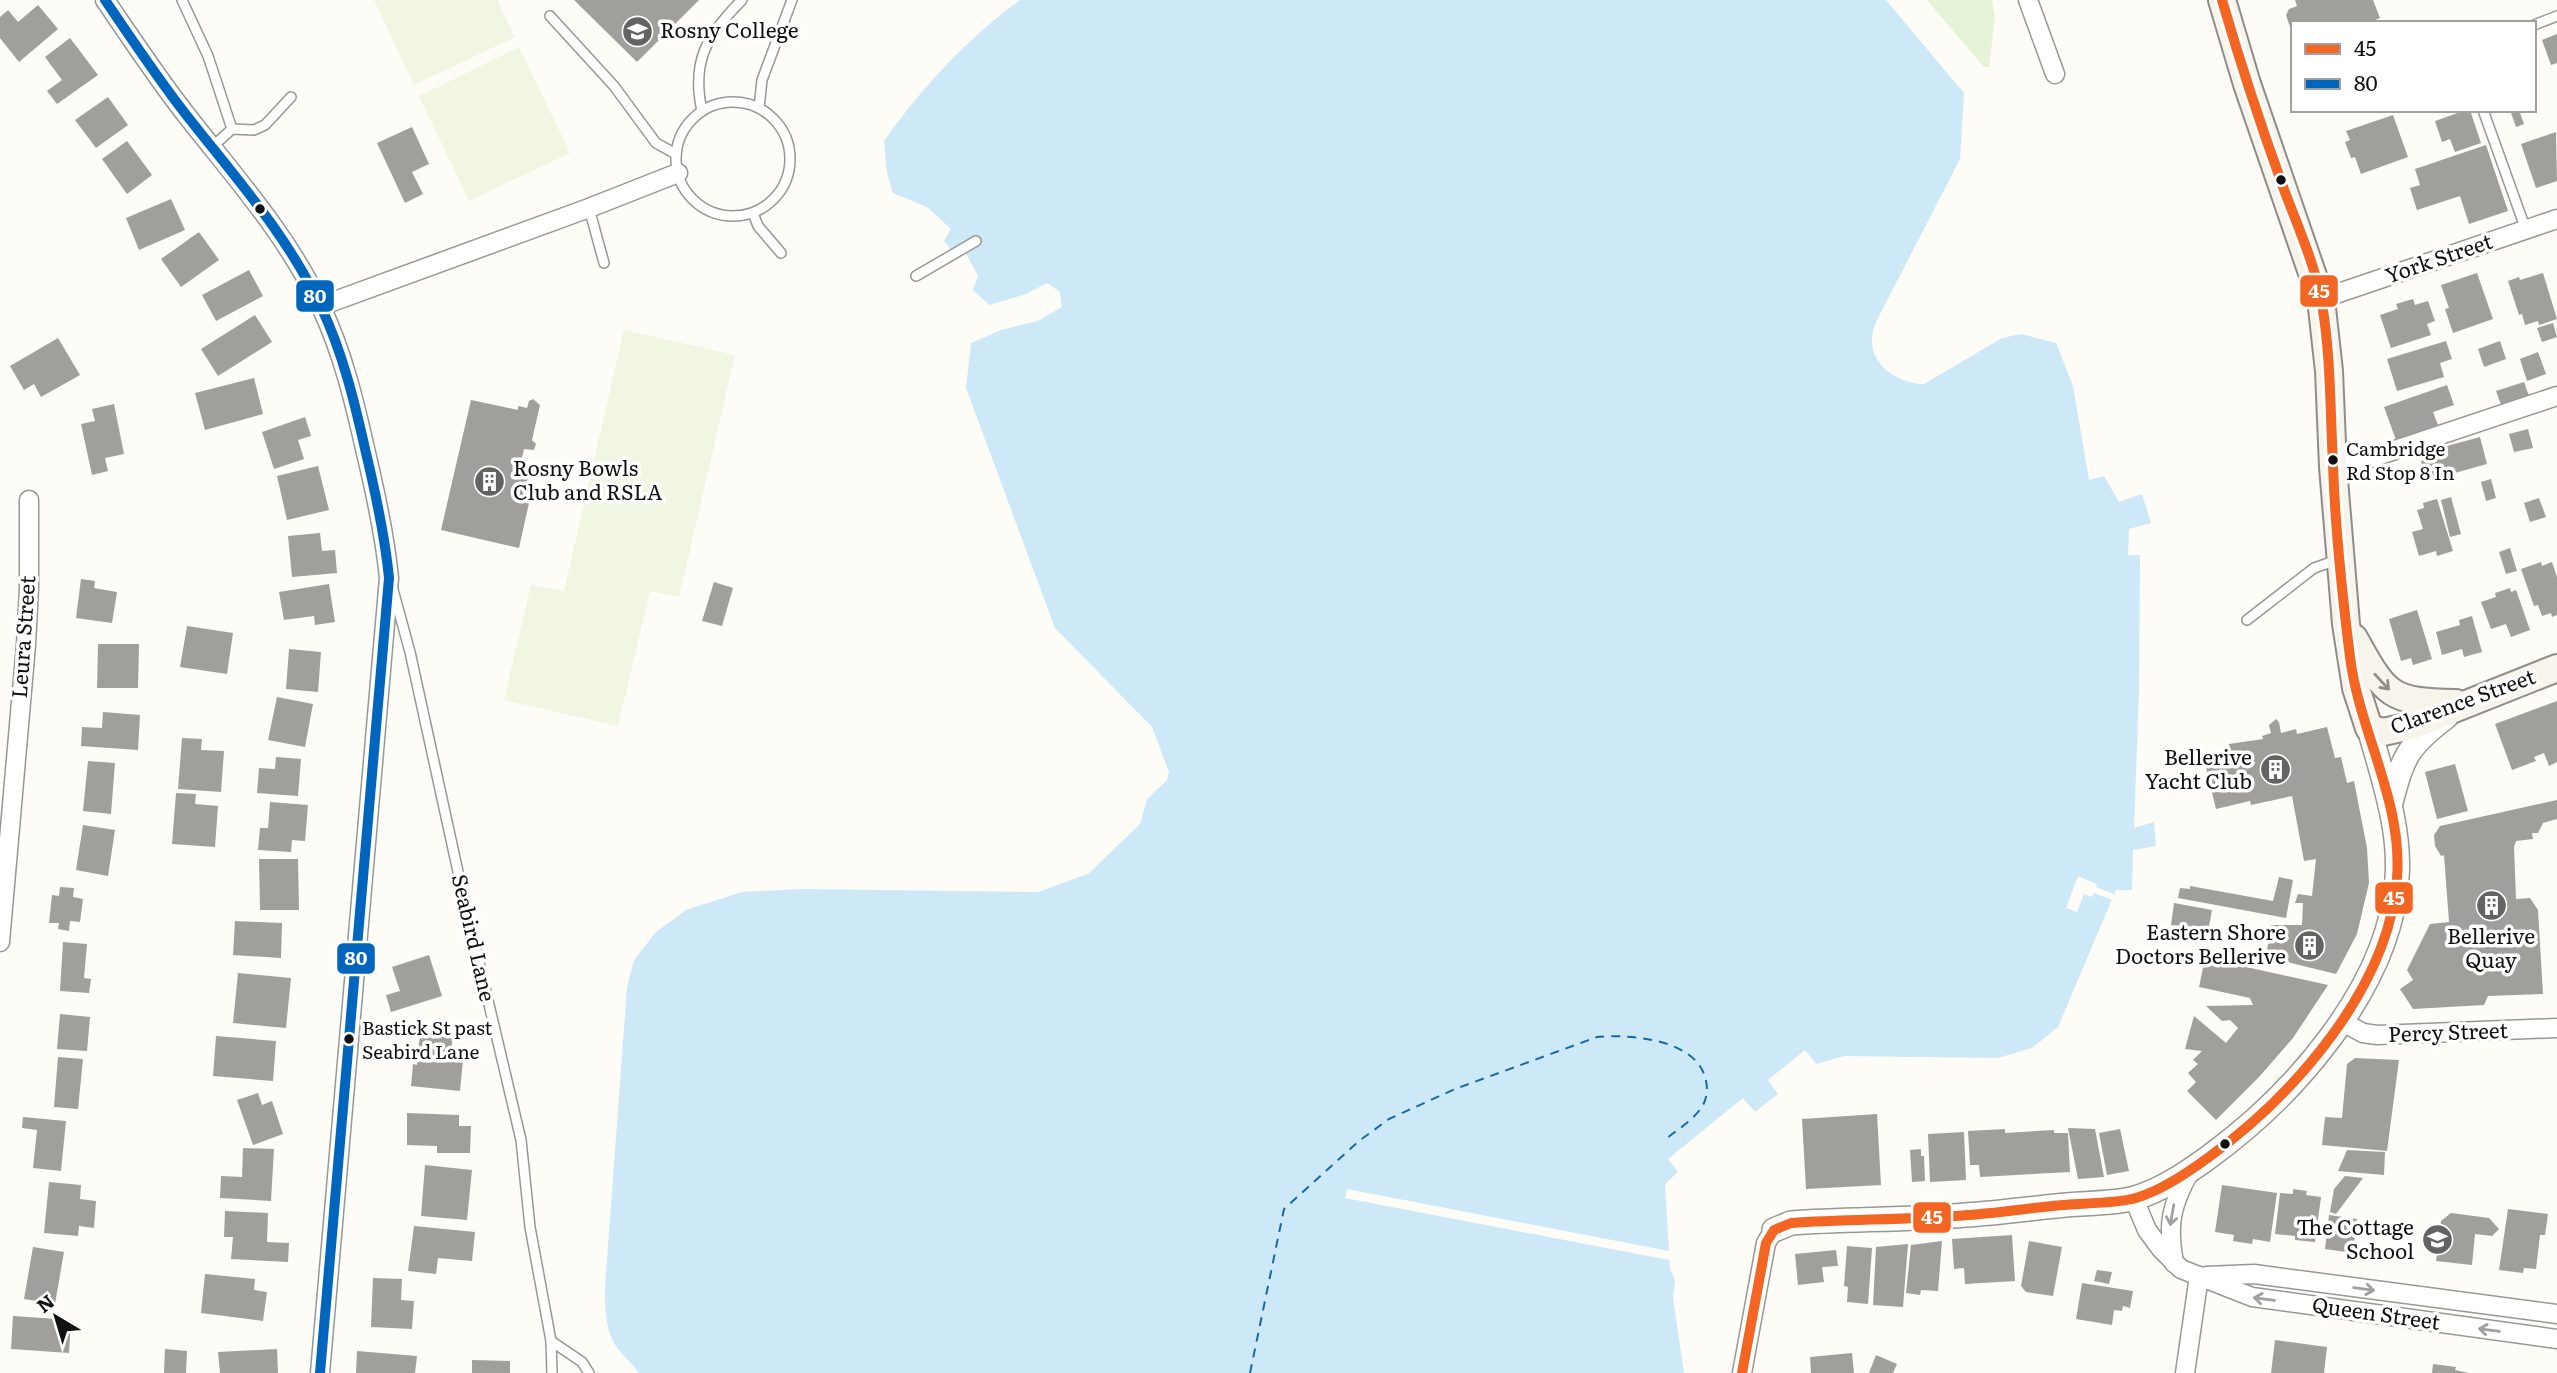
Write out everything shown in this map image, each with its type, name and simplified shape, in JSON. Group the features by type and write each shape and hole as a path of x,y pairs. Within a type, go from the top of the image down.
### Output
{"main road":[{"path":"2222,0 2247,84 2321,299 2329,370 2339,559 2346,624 2356,688 2369,728"},
{"path":"2346,624 2373,672 2393,693 2410,701 2465,703"},
{"name":"Clarence Street","path":"2369,728 2383,732 2398,729 2557,668"}],"street":[{"path":"105,0 158,77 269,219 321,306 354,400 381,518 389,578 320,1373"},
{"path":"2028,0 2056,74"},
{"path":"321,306 589,208 677,163"},
{"name":"York Street","path":"2321,299 2557,219"},
{"path":"2333,467 2368,459 2557,396"},
{"name":"Leura Street","path":"0,942 26,645 29,500"},
{"path":"2390,806 2408,751 2426,733 2465,703"},
{"path":"1742,1373 1766,1243 1774,1230 1791,1223 1966,1216 2134,1199 2190,1171 2260,1115 2308,1064 2341,1021 2372,968 2391,915 2398,880 2398,851 2390,806 2369,728"},
{"name":"Percy Street","path":"2341,1021 2363,1033 2377,1035 2557,1028"},
{"path":"2174,1263 2170,1239 2172,1210 2177,1194 2190,1171"},
{"name":"Queen Street","path":"2134,1199 2147,1230 2181,1269 2252,1297 2557,1339"},
{"name":"Queen Street","path":"2199,1276 2254,1274 2557,1314"},
{"path":"2185,1373 2199,1276"}],"lane":[{"path":"182,0 208,56 232,128"},
{"path":"702,111 698,93 700,60 712,33 742,0"},
{"path":"759,108 762,80 792,0"},
{"path":"550,16 614,86 656,143 677,163 688,194 709,211 726,216 753,213 768,204 781,191 790,166 790,149 785,135 773,118 759,108 745,103 727,102 702,111 684,130 677,163"},
{"path":"2536,24 2557,16"},
{"path":"212,147 232,128 254,130 265,125 291,97"},
{"path":"2484,112 2526,230"},
{"path":"589,208 604,263"},
{"path":"753,213 758,226 781,253"},
{"path":"916,276 976,241"},
{"path":"2247,620 2314,568 2339,559"},
{"name":"Seabird Lane","path":"389,578 400,607 462,890 521,1140 530,1227 551,1341 552,1373"},
{"path":"551,1341 582,1362 589,1373"}],"green space":[{"path":"374,0 497,0 515,37 414,85"},
{"path":"1927,0 1992,0 1995,17 1989,67 1984,67"},
{"path":"519,47 570,153 469,201 419,96"},
{"path":"624,330 735,355 679,597 650,591 618,726 504,700 531,585 564,591"}],"water":[{"path":"1020,0 1886,0 1964,93 1960,159 1876,322 1872,334 1873,348 1881,365 1896,377 1924,384 2002,338 2021,334 2056,343 2073,386 2089,480 2104,476 2119,502 2142,494 2151,523 2129,529 2128,555 2140,555 2134,828 2154,822 2156,846 2133,850 2132,890 2116,890 2058,1027 2032,1048 1998,1058 1844,1056 1816,1064 1805,1050 1768,1080 1778,1094 1755,1112 1743,1098 1668,1159 1678,1172 1665,1184 1670,1269 1675,1280 1673,1298 1684,1373 639,1373 614,1343 607,1323 605,1287 627,987 634,960 656,932 686,910 742,892 800,889 1038,892 1088,874 1140,824 1147,799 1167,780 1169,772 1152,727 1055,628 966,388 971,343 1001,330 1038,321 1062,307 1060,292 1047,283 1026,294 989,305 973,290 978,276 961,244 951,249 944,241 951,229 927,207 893,193 887,173 884,141 899,121 930,83 964,48"}],"pier":[{"path":"2078,876 2114,894 2112,900 2094,893 2092,897 2084,894 2077,912 2066,908"},
{"path":"1347,1189 1674,1252 1674,1261 1345,1198"}],"building":[{"name":"Rosny College","path":"574,0 699,0 637,62"},
{"path":"2295,0 2373,0 2380,18 2373,21 2291,21 2291,30 2286,15 2289,9 2297,6"},
{"path":"38,5 58,29 19,62 0,38 0,17 8,10 18,22"},
{"path":"2557,34 2557,63 2551,65 2542,40"},
{"path":"70,38 98,75 57,104 47,91 62,80 45,57"},
{"path":"108,97 128,125 96,148 75,120"},
{"path":"2460,112 2471,112 2481,143 2455,152 2450,139 2442,142 2435,121"},
{"path":"2511,112 2520,112 2524,124 2516,127"},
{"path":"2393,115 2408,157 2361,174 2355,157 2351,158 2345,142 2350,140 2346,131"},
{"path":"412,127 429,164 412,172 423,194 405,203 377,143"},
{"path":"2556,132 2557,181 2536,188 2521,144"},
{"path":"127,141 152,175 127,194 102,159"},
{"path":"2486,145 2508,211 2469,224 2460,196 2417,210 2410,188 2420,185 2415,169"},
{"path":"171,199 185,230 139,250 126,218"},
{"path":"199,232 219,260 181,287 161,259"},
{"path":"249,270 263,296 216,321 202,295"},
{"path":"2477,273 2493,319 2453,333 2445,309 2449,308 2441,285"},
{"path":"2543,273 2557,319 2539,325 2538,321 2525,325 2508,281"},
{"path":"2413,299 2415,305 2428,301 2435,321 2427,324 2431,335 2391,348 2380,315 2398,309 2396,304"},
{"path":"255,315 272,342 218,376 201,349"},
{"path":"2553,323 2557,337 2542,342 2537,328"},
{"path":"58,338 80,375 41,397 34,384 24,390 10,366"},
{"path":"2446,341 2452,359 2440,363 2444,377 2397,391 2387,359"},
{"path":"2500,341 2506,359 2484,367 2478,349"},
{"path":"2538,352 2546,374 2527,381 2520,359"},
{"path":"254,378 263,414 205,430 195,393"},
{"path":"2524,382 2529,396 2501,405 2496,391"},
{"path":"2447,385 2454,405 2433,412 2438,425 2396,440 2384,407"},
{"name":"Rosny Bowls Club and RSLA","path":"533,399 540,405 532,440 536,444 534,450 524,449 520,466 530,468 525,493 531,494 519,548 441,530 471,400 518,410 518,406 527,408 529,401"},
{"path":"114,404 124,454 105,458 108,471 92,475 81,424 95,421 92,409"},
{"path":"305,417 311,436 298,440 304,459 274,469 262,432"},
{"path":"2528,429 2533,448 2514,452 2509,434"},
{"path":"2480,437 2487,464 2426,481 2421,461 2427,459 2425,452"},
{"path":"318,466 329,510 287,520 277,476"},
{"path":"2491,479 2496,498 2486,501 2481,482"},
{"path":"2451,497 2461,534 2450,537 2441,500"},
{"path":"2539,498 2546,517 2530,522 2524,503"},
{"path":"2437,499 2453,551 2437,556 2436,551 2419,556 2412,532 2423,529 2417,510 2424,508 2423,503"},
{"path":"320,533 322,551 335,550 337,573 292,577 288,536"},
{"path":"2510,548 2517,571 2506,574 2499,552"},
{"path":"2541,562 2542,566 2552,562 2557,577 2557,615 2552,617 2551,613 2542,616 2538,605 2534,606 2521,569"},
{"path":"81,579 95,581 94,588 117,592 112,623 76,618"},
{"path":"714,582 733,588 722,626 702,621"},
{"path":"329,584 335,622 315,625 314,616 284,620 279,592"},
{"path":"2510,588 2511,592 2516,590 2530,630 2511,637 2506,624 2491,629 2481,602"},
{"path":"2417,610 2432,659 2413,665 2411,658 2401,661 2389,619"},
{"path":"2472,616 2482,652 2464,657 2462,649 2442,655 2436,632 2460,625 2459,620"},
{"path":"187,626 233,633 227,674 180,667"},
{"path":"98,644 139,644 138,688 97,688"},
{"path":"289,649 321,652 318,692 286,689"},
{"path":"277,697 313,704 305,747 268,740"},
{"path":"2557,701 2557,762 2549,766 2544,753 2534,757 2536,761 2512,770 2495,724"},
{"path":"103,712 140,715 138,750 81,746 82,727 102,728"},
{"path":"2276,719 2281,733 2296,729 2297,734 2327,727 2335,758 2341,757 2347,783 2354,781 2367,848 2369,883 2357,934 2336,974 2266,957 2271,925 2302,925 2303,903 2295,903 2298,894 2312,896 2316,859 2304,861 2292,796 2251,805 2250,801 2216,809 2203,755 2230,749 2229,744 2263,739 2262,736 2271,733 2269,725"},
{"path":"182,738 202,739 201,750 224,751 221,792 178,789"},
{"path":"276,757 301,759 298,796 257,793 259,768 275,769"},
{"path":"88,761 115,763 111,814 83,811"},
{"path":"2455,764 2468,811 2437,819 2425,772"},
{"path":"176,793 196,794 195,804 218,806 215,847 172,844"},
{"name":"Bellerive Quay","path":"2557,800 2557,819 2543,823 2538,833 2532,833 2533,839 2516,841 2514,847 2516,899 2530,898 2538,910 2543,994 2488,996 2484,1005 2413,1009 2400,989 2413,980 2407,970 2430,924 2449,922 2444,855 2441,856 2435,846 2434,835 2440,826"},
{"path":"270,802 308,805 305,841 292,840 291,852 258,850 260,828 268,828"},
{"path":"83,825 115,830 108,876 76,870"},
{"path":"259,859 298,859 299,910 260,910"},
{"path":"2279,877 2293,880 2286,918 2178,898 2180,888 2190,889 2190,886 2273,901"},
{"path":"60,887 74,888 73,897 83,899 80,922 70,921 69,931 58,929 59,923 49,923 52,895 59,896"},
{"path":"2174,903 2212,910 2208,932 2171,925"},
{"path":"235,921 282,923 281,958 233,955"},
{"path":"63,942 87,944 84,978 91,979 89,993 60,991"},
{"path":"429,955 442,996 391,1012 386,995 400,991 392,967"},
{"path":"2205,958 2328,985 2293,1038 2216,1120 2187,1091 2196,1082 2188,1073 2198,1064 2193,1060 2202,1051 2185,1049 2194,1016 2226,1043 2238,1028 2230,1020 2222,1021 2206,1006 2253,1005 2250,998 2199,987"},
{"path":"238,973 291,978 286,1028 233,1023"},
{"path":"60,1014 90,1017 87,1051 57,1049"},
{"path":"420,1033 453,1036 450,1059 463,1060 460,1091 411,1086 413,1064 417,1065"},
{"path":"216,1036 276,1041 273,1081 213,1076"},
{"path":"58,1057 83,1059 78,1109 54,1107"},
{"path":"2355,1058 2399,1060 2387,1151 2322,1145 2325,1117 2342,1118 2347,1064"},
{"path":"258,1093 262,1105 272,1101 283,1134 253,1145 237,1100"},
{"path":"407,1113 459,1115 459,1126 471,1126 470,1153 437,1153 437,1146 407,1145"},
{"path":"1877,1114 1881,1185 1806,1189 1802,1119"},
{"path":"23,1117 66,1121 61,1171 33,1168 37,1130 22,1128"},
{"path":"2068,1128 2095,1129 2104,1177 2078,1179"},
{"path":"2005,1129 2005,1133 2054,1130 2054,1133 2068,1133 2070,1172 1980,1177 1979,1165 1970,1165 1968,1131"},
{"path":"2120,1129 2129,1171 2107,1175 2099,1133"},
{"path":"1964,1132 1966,1180 1930,1182 1928,1134"},
{"path":"243,1148 274,1149 271,1201 220,1198 221,1176 242,1177"},
{"path":"1921,1149 1921,1156 1924,1156 1925,1181 1912,1182 1910,1150"},
{"path":"2347,1150 2385,1152 2384,1175 2338,1171"},
{"path":"425,1165 472,1170 467,1220 421,1216"},
{"path":"2345,1176 2363,1178 2336,1214 2330,1212 2334,1189"},
{"path":"49,1182 81,1185 80,1199 96,1201 94,1228 79,1226 78,1236 44,1233"},
{"path":"2222,1185 2277,1193 2270,1242 2253,1239 2252,1244 2233,1241 2234,1235 2215,1232"},
{"path":"2293,1189 2307,1191 2306,1195 2321,1197 2315,1242 2275,1234 2280,1193 2293,1194"},
{"path":"2508,1209 2548,1214 2545,1235 2540,1235 2536,1269 2524,1268 2523,1273 2499,1270"},
{"path":"225,1211 268,1213 267,1242 289,1243 288,1262 231,1259 233,1237 224,1237"},
{"path":"2451,1213 2489,1218 2499,1229 2492,1236 2475,1234 2472,1265 2436,1261 2441,1221"},
{"path":"2329,1215 2357,1219 2353,1253 2325,1249"},
{"path":"414,1226 475,1232 472,1261 438,1258 436,1274 408,1271"},
{"path":"2012,1235 2015,1281 1965,1284 1964,1268 1954,1269 1952,1239"},
{"path":"1942,1241 1938,1291 1921,1290 1920,1295 1906,1293 1911,1245"},
{"path":"2029,1241 2062,1247 2053,1296 2026,1292 2021,1286"},
{"path":"1908,1244 1903,1307 1873,1305 1876,1247"},
{"path":"1847,1246 1872,1248 1868,1304 1847,1302 1848,1287 1844,1286"},
{"path":"33,1247 64,1252 55,1304 24,1299"},
{"path":"1836,1250 1838,1266 1822,1267 1824,1282 1798,1285 1795,1254"},
{"path":"2097,1270 2112,1272 2109,1284 2094,1281"},
{"path":"205,1274 255,1279 254,1290 267,1292 263,1321 201,1313"},
{"path":"373,1278 402,1279 401,1300 414,1301 412,1329 371,1327"},
{"path":"2082,1283 2133,1291 2130,1308 2123,1306 2122,1311 2114,1310 2112,1325 2076,1319"},
{"path":"13,1316 71,1320 69,1353 11,1349"},
{"path":"2275,1340 2327,1347 2324,1373 2271,1373"},
{"path":"165,1349 187,1351 186,1373 164,1373"},
{"path":"277,1349 278,1373 220,1373 218,1352"},
{"path":"357,1351 417,1356 415,1373 356,1373"},
{"path":"1852,1353 1854,1373 1811,1373 1810,1357"},
{"path":"1876,1355 1897,1364 1893,1373 1869,1373"},
{"path":"472,1360 510,1361 510,1373 472,1373"},
{"path":"2433,1364 2456,1367 2455,1370 2469,1373 2432,1373"}],"ferry route":[{"path":"1250,1373 1284,1209 1359,1141 1389,1119 1455,1089 1597,1037 1641,1038 1658,1041 1686,1053 1697,1062 1706,1082 1706,1098 1700,1110 1666,1139"}],"transit line":[{"name":"80","path":"105,0 174,98 276,230 321,307 348,379 385,547 389,578 320,1373"},
{"name":"45","path":"1742,1373 1766,1243 1774,1230 1791,1223 1946,1217 2117,1201 2136,1198 2155,1190 2183,1175 2241,1132 2304,1070 2332,1036 2356,998 2376,959 2390,919 2397,878 2397,849 2387,794 2362,712 2350,657 2337,536 2329,364 2322,304 2310,258 2266,138 2222,0"}],"place":[{"name":"Rosny College","path":"637,31"},
{"name":"Cambridge Rd Stop 8 In","path":"2333,460"},
{"name":"Rosny Bowls Club and RSLA","path":"490,481"},
{"name":"Bellerive Yacht Club","path":"2275,770"},
{"name":"Bellerive Quay","path":"2491,905"},
{"name":"Eastern Shore Doctors Bellerive","path":"2309,945"},
{"name":"Bastick St past Seabird Lane","path":"349,1039"},
{"name":"The Cottage School","path":"2437,1240"}]}
